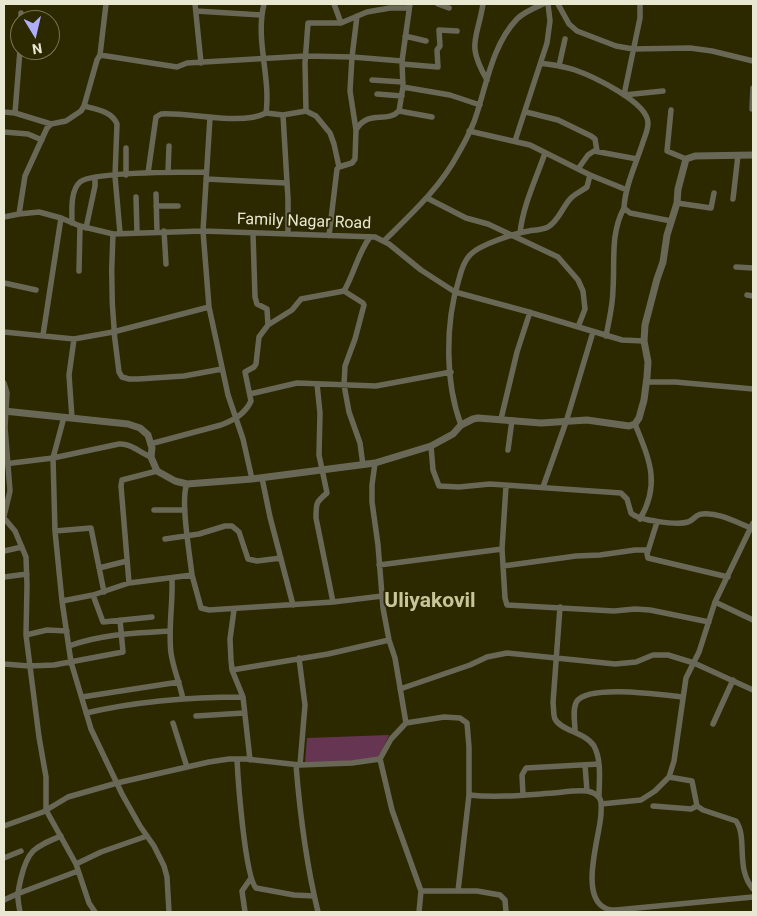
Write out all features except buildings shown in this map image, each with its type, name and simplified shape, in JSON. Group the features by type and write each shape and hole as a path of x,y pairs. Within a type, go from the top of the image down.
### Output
{"street":[{"path":"4,112 15,112 51,124 66,121 81,111 100,55 106,4"},
{"path":"195,4 201,63"},
{"path":"264,4 262,15 263,58 267,91 266,113"},
{"path":"334,4 341,23"},
{"path":"438,4 449,8"},
{"path":"483,4 481,19 475,37 474,50 476,59 487,80"},
{"path":"384,241 427,198 458,155 480,105 494,57 516,19 543,4"},
{"path":"515,141 526,112 550,30 548,4"},
{"path":"558,4 569,24 577,31 616,46 633,48 690,48 712,51 753,61"},
{"path":"624,95 640,18 640,4"},
{"path":"306,111 308,23 341,23 378,10 409,6 402,63 403,84 399,111"},
{"path":"196,11 262,15"},
{"path":"339,167 352,163 355,159 356,130 350,91 357,16"},
{"path":"100,55 177,67 187,64 306,56 352,57 438,67 439,30 457,30"},
{"path":"405,36 426,41"},
{"path":"559,66 565,39"},
{"path":"15,112 19,60"},
{"path":"541,63 559,66 590,76 624,95 642,110 648,120 647,131 627,190 624,208 617,221 612,252 614,288 606,336"},
{"path":"372,80 403,84 450,95 480,105"},
{"path":"753,88 753,109"},
{"path":"624,95 663,91"},
{"path":"377,94 402,96"},
{"path":"84,106 106,113 115,120 117,131 115,176 117,234 111,266 113,332 119,372 122,376 129,379 184,376 222,369"},
{"path":"671,110 667,151 686,159 695,156 753,155"},
{"path":"148,173 155,123 158,115 251,118 266,113 283,115 306,111 316,116 330,133 339,167 337,169 329,236"},
{"path":"356,130 367,119 392,115 399,111 432,117"},
{"path":"526,112 558,120 592,136 595,139 597,151"},
{"path":"283,115 288,234"},
{"path":"210,117 203,231 209,306 228,395 243,439 252,479"},
{"path":"19,214 25,176 47,128 51,124"},
{"path":"469,131 530,145 590,175 627,190"},
{"path":"4,132 28,134 42,140"},
{"path":"168,172 169,146"},
{"path":"126,148 126,175"},
{"path":"578,169 588,155 597,151 637,159"},
{"path":"520,233 533,185 545,153"},
{"path":"733,199 738,155"},
{"path":"5,411 128,424 140,428 148,435 157,471 174,481 187,484 262,478 375,463 431,446 448,437 461,425 478,418 541,423 587,420 629,426 634,424 639,418 644,400 648,362 644,341 645,325 663,262 686,159"},
{"path":"72,223 75,189 81,181 148,173 206,172"},
{"path":"461,425 455,409 449,330 455,292 468,256 480,248 510,236 546,228 553,224 574,195 587,187 590,175"},
{"path":"79,271 83,227 95,178"},
{"path":"206,179 286,183"},
{"path":"677,203 710,208 714,193"},
{"path":"156,194 157,232"},
{"path":"136,197 137,232"},
{"path":"427,198 466,218 488,224 558,257 578,280 583,291 586,302 578,327"},
{"path":"156,206 178,206"},
{"path":"624,208 630,213 671,221"},
{"name":"Family Nagar Road","path":"4,217 40,212 83,227 117,234 203,231 375,237 384,241 421,270 455,292 530,312 606,336 622,340 644,341"},
{"path":"44,336 61,218"},
{"path":"164,231 166,264"},
{"path":"253,234 255,297 257,304 267,309 268,325"},
{"path":"344,291 355,270 364,244 370,237"},
{"path":"736,267 753,268"},
{"path":"4,283 36,290"},
{"path":"150,444 212,428 236,418 248,407 251,401 244,372 254,367 259,337 268,325 292,310 301,299 344,291 363,303 364,308 345,366 344,385 349,412 360,443 363,465"},
{"path":"4,332 74,339 113,332 209,306"},
{"path":"501,419 517,352 530,312"},
{"path":"543,487 566,422 593,332"},
{"path":"74,339 69,375 68,417 53,458 56,531 62,601 68,631 71,662 96,742 140,826 154,846 164,866 167,877 169,912"},
{"path":"250,394 297,383 376,386 451,372"},
{"path":"646,382 675,382 753,389"},
{"path":"4,384 7,393 5,411 6,464 10,491 4,517 15,531 26,557 26,635 46,777 46,810 62,836 77,868 89,903 95,912"},
{"path":"317,384 320,413 319,455 327,493 320,498 317,504 316,518 333,602"},
{"path":"508,450 512,420"},
{"path":"634,424 647,455 652,475 648,502 640,519"},
{"path":"6,464 53,458 124,444 141,453 152,456"},
{"path":"431,446 433,470 439,486 459,487 490,484 621,493 627,499 631,513 640,519 657,522 688,522 696,516 703,514 752,526 715,602 694,663 686,678 674,761 669,777 655,791 641,800 600,801"},
{"path":"375,463 372,502 382,596 406,723"},
{"path":"129,584 120,486 122,480 157,471"},
{"path":"262,478 270,517 293,604"},
{"path":"187,484 185,489 185,510 192,576 201,608 209,610 234,610 382,596"},
{"path":"506,486 502,549 507,605 512,607 560,607 614,611 650,610 709,622"},
{"path":"154,510 185,510"},
{"path":"657,522 648,550 647,556 650,559 728,577"},
{"path":"165,539 232,526 239,532 248,559 257,561 281,558"},
{"path":"56,531 91,528 104,592"},
{"path":"4,550 22,547"},
{"path":"379,565 502,549"},
{"path":"503,566 576,556 648,550"},
{"path":"99,568 127,561"},
{"path":"4,576 27,574"},
{"path":"62,601 104,592 129,584 192,576"},
{"path":"172,579 171,655 183,699"},
{"path":"92,595 103,622 152,617"},
{"path":"715,602 753,620"},
{"path":"560,607 554,718 558,724 575,731 592,744 597,752 600,825 591,888 598,903 605,908 616,911 753,897"},
{"path":"234,610 230,639 232,670 242,697 250,760"},
{"path":"4,664 29,666 71,662 123,652 120,620"},
{"path":"26,635 47,630 68,631"},
{"path":"70,646 95,638 170,631"},
{"path":"232,670 389,640"},
{"path":"400,689 498,654 507,653 541,658 615,664 636,662 660,654 676,656 753,690"},
{"path":"300,658 305,704 298,765 301,821 306,857 318,912"},
{"path":"713,724 733,680"},
{"path":"82,697 179,682"},
{"path":"575,731 575,706 578,700 587,695 632,691 683,697"},
{"path":"86,713 116,706 183,699 242,697"},
{"path":"196,716 244,713"},
{"path":"419,912 421,891 392,810 380,759 391,739 406,723 444,717 460,718 467,723 469,795 458,891"},
{"path":"172,723 187,767"},
{"path":"4,826 46,810 68,797 117,783 220,761 237,759 298,765 352,763 380,759"},
{"path":"237,759 239,800 251,878 254,886"},
{"path":"523,795 522,774 524,769 598,764"},
{"path":"584,765 587,791"},
{"path":"669,777 692,782 697,806 703,810 732,819 738,824 745,876 753,889"},
{"path":"469,795 494,797 587,791 595,793 600,801"},
{"path":"653,806 690,809 697,806"},
{"path":"20,912 17,894 23,867 28,856 43,844 62,836"},
{"path":"4,900 77,868 101,852 147,836"},
{"path":"4,858 21,851"},
{"path":"245,912 242,896 244,887 251,878"},
{"path":"244,887 254,886 256,888 294,895 314,896"},
{"path":"421,891 477,891 500,895 505,900 506,912"}],"shaded area":[{"path":"389,735 379,757 351,761 305,763 307,738"}],"district":[{"name":"Uliyakovil","path":"430,602"}]}
